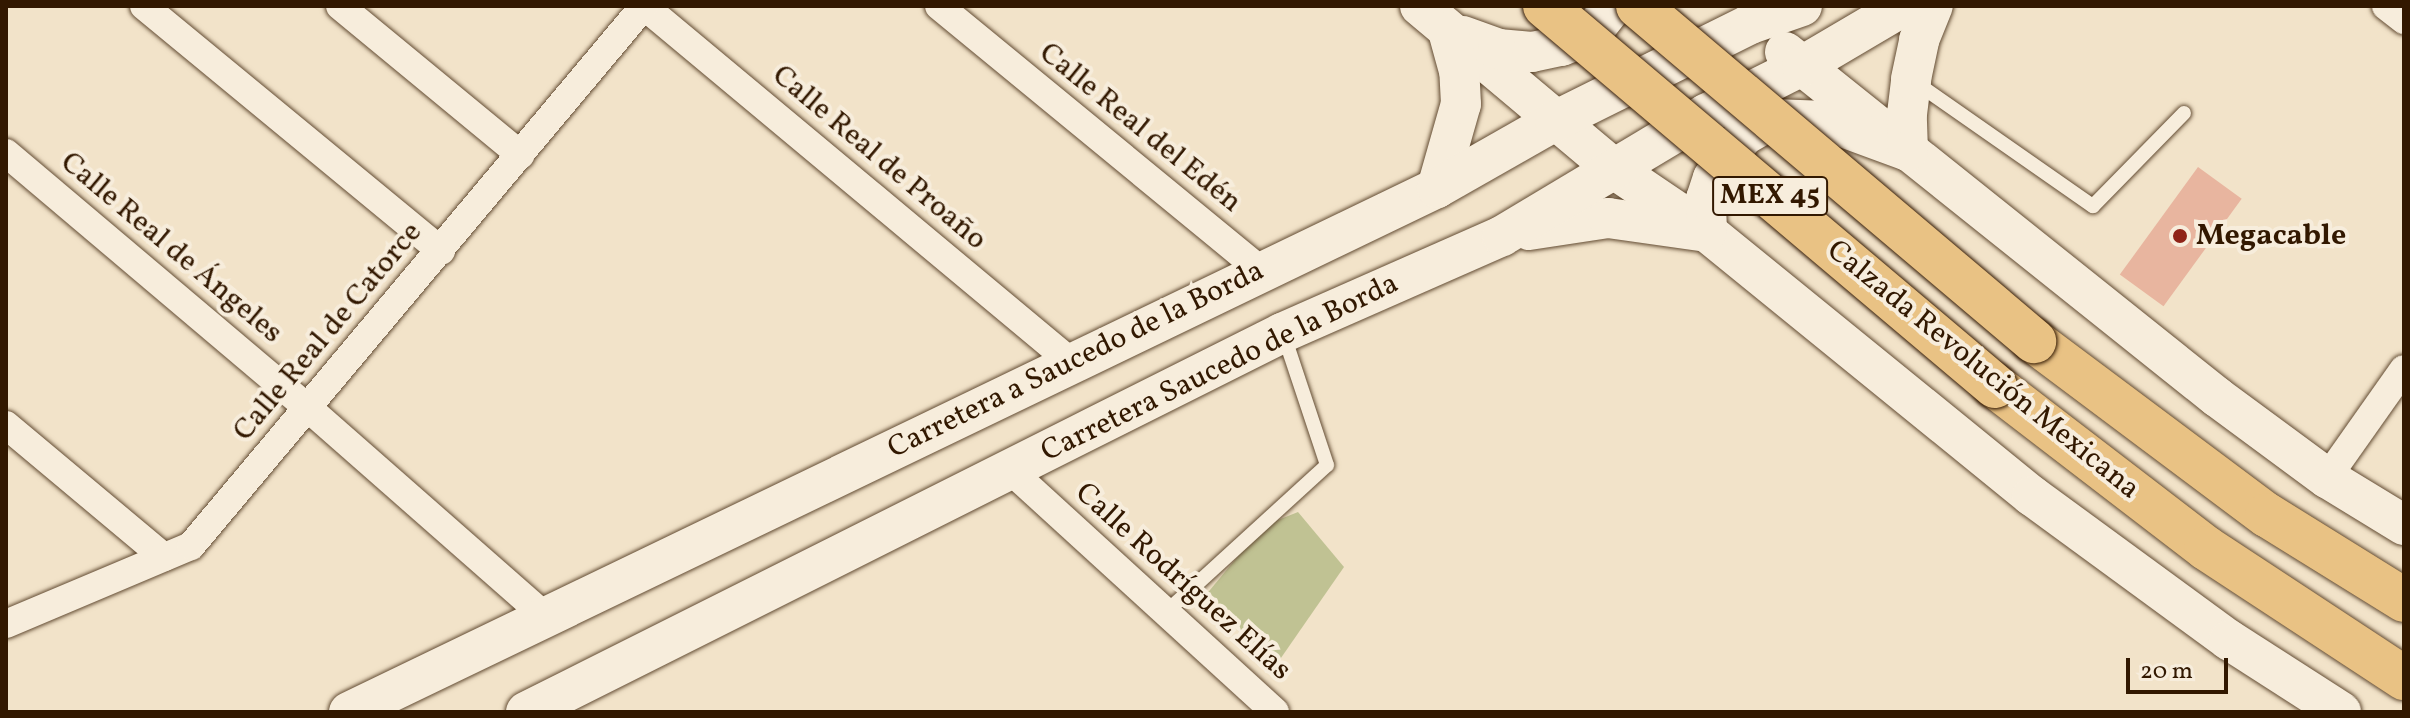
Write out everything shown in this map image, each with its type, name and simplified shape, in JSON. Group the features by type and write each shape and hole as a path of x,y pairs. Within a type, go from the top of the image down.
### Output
{"main road":[{"name":"Calzada Revolución Mexicana","path":"1545,6 1995,386 2206,548 2404,678"},
{"name":"Calzada Revolución Mexicana","path":"1638,6 2034,341 2267,515 2404,600"}],"street":[{"path":"144,6 441,251"},
{"path":"340,6 521,155"},
{"name":"Calle Real de Catorce","path":"6,624 191,546 644,6"},
{"name":"Calle Real de Proaño","path":"644,6 1071,362"},
{"name":"Calle Real del Edén","path":"939,6 1262,271"},
{"path":"1434,18 1498,49 1532,52 1590,35 1613,6"},
{"name":"Carretera a Saucedo de la Borda","path":"349,712 544,615 1437,188 1740,15 1802,6"},
{"name":"Carretera Saucedo de la Borda","path":"526,712 1282,333 1502,236 1706,114 1802,66 1904,6"},
{"path":"1908,151 1907,114 1911,79 1919,40 1933,6"},
{"path":"2386,6 2404,20"},
{"path":"1740,15 2217,397 2327,478 2404,525"},
{"path":"1434,18 1614,169 1707,232 2032,496 2229,640 2341,712"},
{"path":"1434,18 1459,71 1461,104 1437,188"},
{"path":"1707,232 1706,199 1713,178 1743,136 1773,119 1826,121 1908,151"},
{"name":"Calle Real de Ángeles","path":"6,153 308,408 544,615"},
{"path":"1502,236 1608,218 1707,232"},
{"path":"2327,478 2404,369"},
{"path":"6,425 164,557"},
{"name":"Calle Rodríguez Elías","path":"1009,469 1264,709"}],"lane":[{"path":"1911,79 2093,206 2184,113"},
{"path":"1165,613 1327,465 1282,333"}],"green space":[{"path":"1298,512 1344,567 1274,668 1205,596 1263,526"}],"building":[{"name":"Megacable","path":"2198,167 2242,199 2164,306 2120,275"}],"place":[{"name":"Megacable","path":"2180,236"}]}
